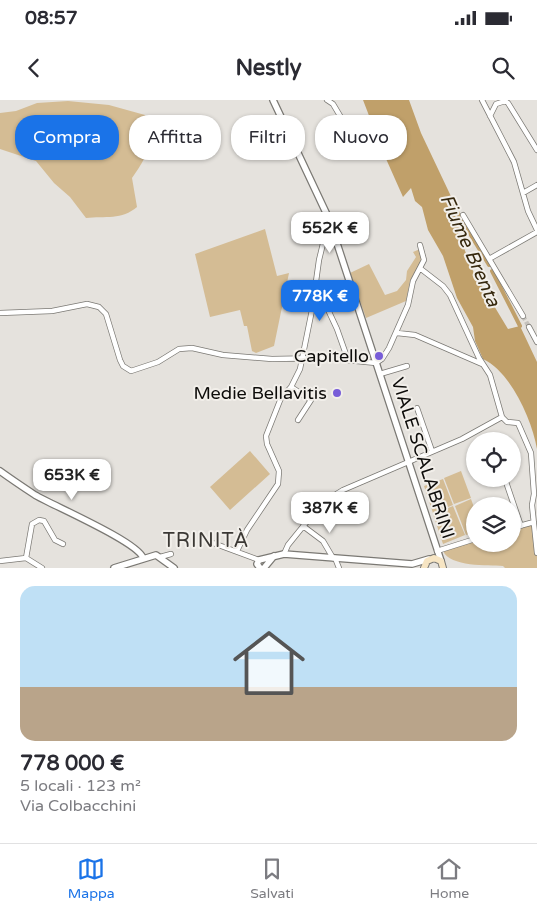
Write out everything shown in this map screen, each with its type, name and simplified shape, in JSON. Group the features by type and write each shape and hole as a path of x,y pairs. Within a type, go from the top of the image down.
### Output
{"main road":[{"path":"423,568 438,559 450,568"}],"street":[{"name":"VIALE SCALABRINI","path":"273,100 329,219 438,559"},
{"path":"327,100 333,104 340,115"},
{"path":"482,100 514,162 528,211 537,231 489,259"},
{"path":"490,116 496,104 505,101 508,103 537,150"},
{"path":"524,193 537,185"},
{"path":"463,215 523,316"},
{"path":"237,551 246,530 278,484 279,472 267,444 266,436 281,398 291,388 300,369 329,219"},
{"path":"0,313 58,310 87,304 99,307 106,314 123,366 131,371 158,362 185,348 223,355 272,359 303,358 376,363 382,359 397,333 408,304 413,281 421,269 424,253 420,245"},
{"path":"421,269 443,286 450,295 493,384 502,417 506,422 518,423 531,453 537,553"},
{"path":"316,284 337,329 348,360"},
{"path":"530,328 537,342"},
{"path":"397,333 415,335 482,364"},
{"name":"VIALE SCALABRINI","path":"380,374 407,366"},
{"path":"291,388 311,400 298,420"},
{"path":"416,408 432,451"},
{"path":"284,554 303,526 328,498 462,439 502,417"},
{"path":"0,471 36,495 115,536 132,548 140,560"},
{"path":"26,558 31,540 32,524 39,520 44,521 55,540 63,544"},
{"path":"521,526 534,522"},
{"path":"303,526 323,541 339,568"},
{"path":"212,542 237,551 260,564 284,554 396,566 438,559 466,544"},
{"path":"114,568 124,567 153,555 170,554"},
{"path":"160,556 174,568"},
{"path":"0,561 26,558 42,568"},
{"path":"412,564 423,568"}],"shaded area":[{"path":"363,100 409,100 421,133 457,209 454,213 459,225 458,233 473,271 508,329 520,326 537,362 537,449 519,398 503,374 483,359 475,341 473,327 457,298 443,256 428,230 422,207 415,201 411,188 403,197 387,160 407,160 407,115 369,115"},
{"path":"68,101 109,105 145,115 129,115 129,160 144,160 132,178 137,207 119,216 86,218 70,197 33,160 119,160 119,115 15,115 15,154 0,149 0,113 16,111 37,103"},
{"path":"265,229 277,276 289,273 274,346 256,353 252,351 247,326 244,326 240,310 210,317 195,254"},
{"path":"420,249 421,262 410,281 406,301 366,318 350,273 369,264 385,295 397,291 406,280 407,271 416,257 413,252"},
{"path":"250,451 270,474 230,510 210,487"},
{"path":"461,471 471,497 466,497 466,500 454,504 444,478"},
{"path":"443,479 453,505 433,513 424,486"},
{"path":"466,501 466,535 455,506"},
{"path":"453,506 465,535 443,544 433,514"},
{"path":"537,522 537,568 505,568 503,566 461,563 447,556 443,551 466,543 466,552 521,552 521,527"}],"waterway":[{"name":"Fiume Brenta","path":"457,212 489,265"},
{"name":"Fiume Brenta","path":"492,271 520,326"}],"tunnel":[{"path":"523,316 529,327"}],"place":[{"name":"Capitello","path":"379,356"},
{"name":"Medie Bellavitis","path":"337,393"}],"district":[{"name":"TRINITÀ","path":"206,540"}]}
